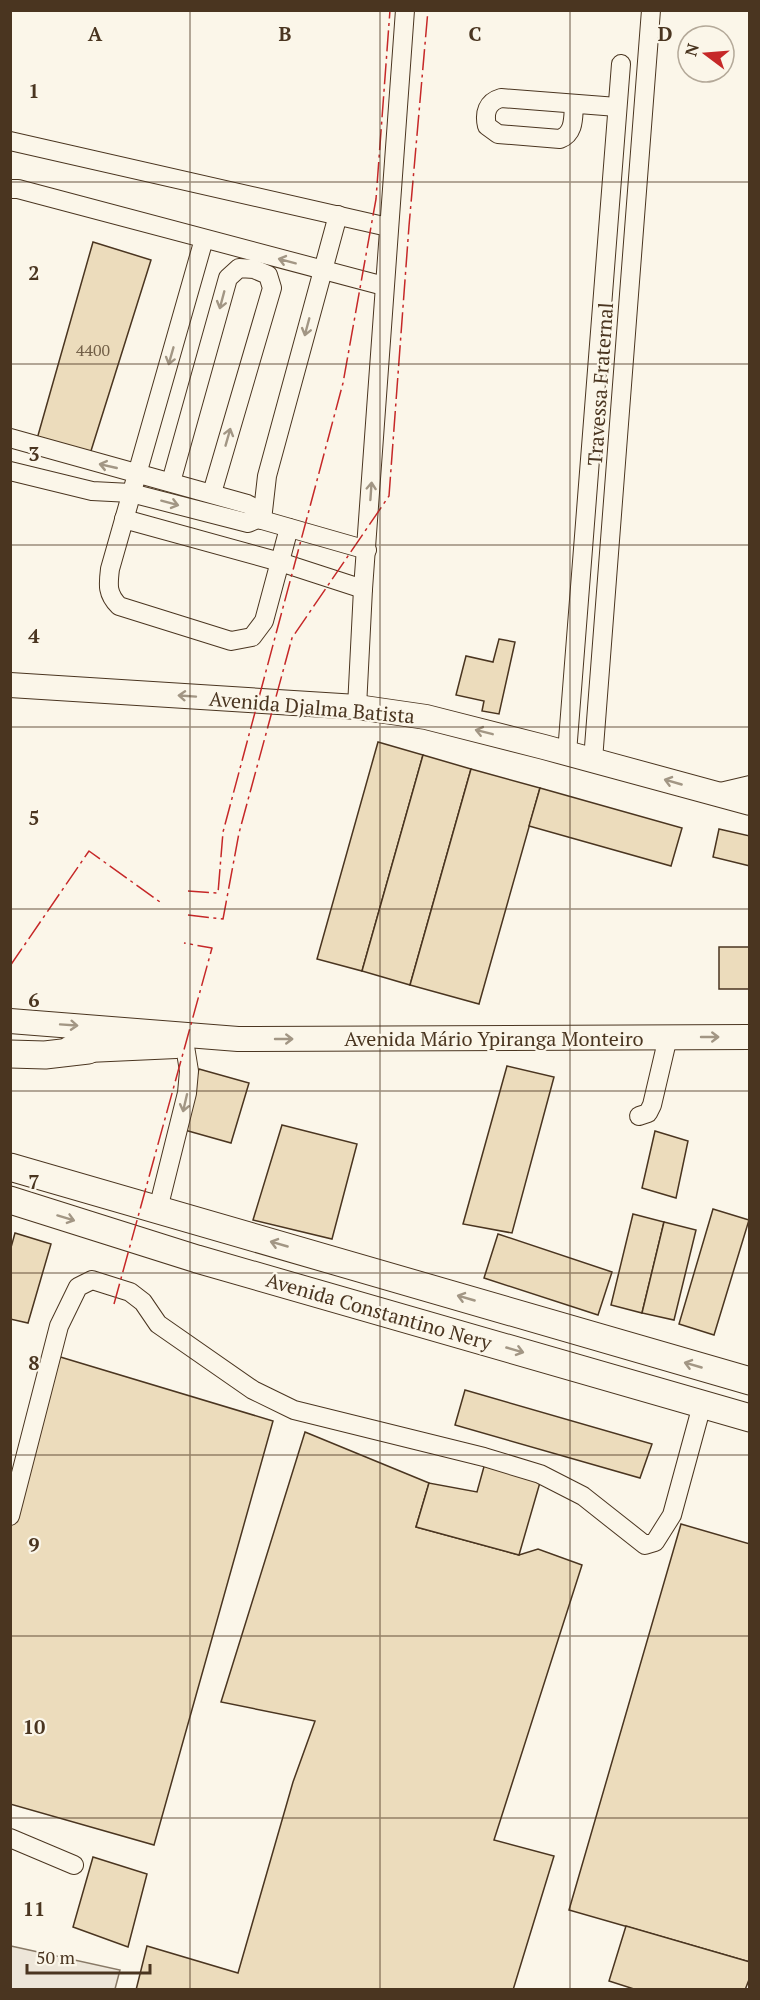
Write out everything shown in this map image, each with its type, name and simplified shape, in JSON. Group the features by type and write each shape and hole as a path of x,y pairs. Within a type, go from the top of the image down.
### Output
{"highway":[{"path":"10,1054 45,1055 88,1050"},
{"name":"Avenida Constantino Nery","path":"10,1167 750,1381"},
{"name":"Avenida Constantino Nery","path":"10,1200 197,1258 750,1418"}],"main road":[{"name":"Avenida Djalma Batista","path":"10,685 357,707 426,717 750,803"},
{"name":"Avenida Mário Ypiranga Monteiro","path":"10,1021 184,1040"},
{"name":"Avenida Mário Ypiranga Monteiro","path":"10,1042 88,1050 184,1040 750,1037"}],"street":[{"name":"Travessa Fraternal","path":"593,760 651,10"},
{"path":"357,707 388,227 399,12"},
{"path":"567,753 621,64"},
{"path":"574,104 570,131 560,139 498,134 487,126 485,119 489,105 501,98 617,107"},
{"path":"10,141 388,227"},
{"path":"10,189 18,189 384,286"},
{"path":"261,519 267,476 338,215"},
{"path":"204,239 110,569 107,586 110,597 119,606 231,641 252,637 264,621 289,528"},
{"path":"171,482 228,278 239,268 254,269 268,275 272,288 212,493"},
{"path":"10,438 212,493 252,506 261,519 367,550"},
{"path":"10,471 92,491 131,493 248,524 261,519"},
{"path":"124,519 280,562 363,590"},
{"name":"Avenida Djalma Batista","path":"712,794 750,785"},
{"path":"639,1116 648,1113 652,1105 668,1037"},
{"path":"158,1209 188,1092 189,1071 184,1040"},
{"path":"10,1516 59,1326 78,1287 92,1280 130,1292 143,1302 158,1324 253,1390 294,1410 484,1457 540,1474 583,1496 645,1545 655,1542 672,1515 702,1405"},
{"path":"10,1838 74,1865"}],"shaded area":[{"path":"11,1946 120,1970 115,1989 11,1989"}],"building":[{"path":"93,242 151,260 90,454 37,439"},
{"path":"499,639 515,642 499,714 482,711 484,701 456,695 466,656 493,662"},
{"path":"378,742 423,755 362,971 317,959"},
{"path":"423,755 471,769 410,985 362,971"},
{"path":"471,769 540,788 479,1004 410,985"},
{"path":"540,788 682,828 671,866 529,826"},
{"path":"719,829 750,836 750,866 713,857"},
{"path":"719,947 750,947 750,989 719,989"},
{"path":"507,1066 554,1077 512,1233 463,1224"},
{"path":"199,1069 249,1083 231,1143 181,1129"},
{"path":"282,1125 357,1144 332,1239 253,1220"},
{"path":"655,1131 688,1141 676,1198 642,1188"},
{"path":"713,1209 749,1220 714,1335 679,1324"},
{"path":"633,1214 664,1222 642,1313 611,1305"},
{"path":"664,1222 696,1230 674,1320 642,1313"},
{"path":"15,1233 51,1244 28,1323 10,1319 10,1251"},
{"path":"498,1234 612,1272 598,1315 484,1278"},
{"path":"57,1356 273,1421 154,1845 10,1804 10,1522"},
{"path":"465,1390 652,1444 640,1478 455,1425"},
{"path":"305,1432 429,1483 416,1527 519,1555 538,1549 582,1565 494,1840 554,1856 513,1990 136,1990 147,1946 238,1973 293,1782 315,1721 221,1702"},
{"path":"485,1463 541,1479 519,1555 416,1527 429,1483 477,1492"},
{"path":"681,1524 750,1544 750,1962 569,1910"},
{"path":"93,1857 147,1874 128,1947 73,1927"},
{"path":"626,1926 750,1962 750,1977 745,1990 637,1990 609,1981"}],"power":[{"path":"188,891 218,893 223,832 343,383 376,199 390,10"},
{"path":"188,915 223,919 239,833 292,638 389,496 428,10"},
{"path":"10,966 89,851 160,902"},
{"path":"114,1304 212,948 184,943"}]}
